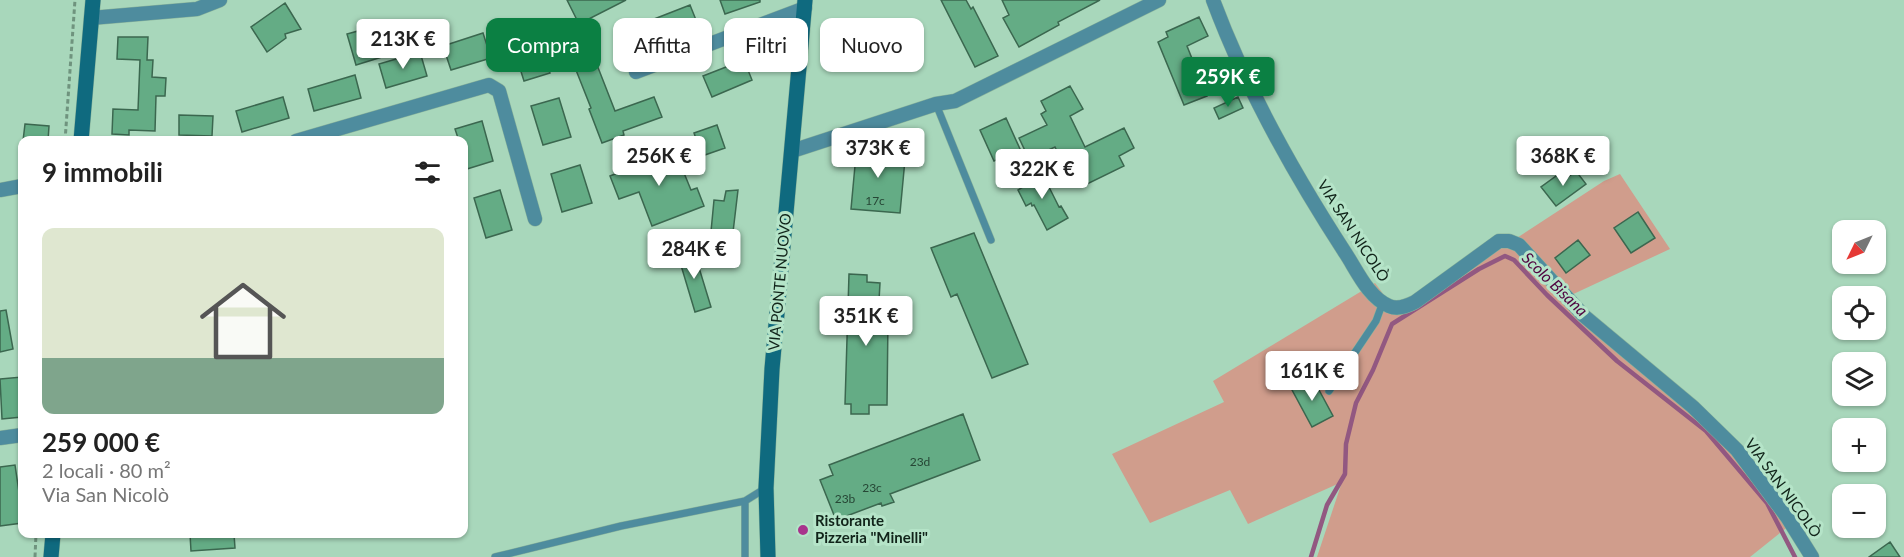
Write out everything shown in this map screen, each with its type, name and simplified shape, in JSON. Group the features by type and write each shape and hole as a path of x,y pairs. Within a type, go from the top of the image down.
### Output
{"main road":[{"path":"81,136 93,0"},
{"name":"VIA PONTE NUOVO","path":"768,557 766,488 772,369 805,4"},
{"path":"51,557 53,538"}],"street":[{"path":"91,18 197,9 220,0"},
{"path":"792,151 936,104 955,101 1159,0"},
{"name":"VIA SAN NICOLÒ","path":"1213,0 1251,86 1284,152 1314,204 1371,291 1383,302 1396,308 1405,307 1499,241 1509,241 1519,245 1584,316 1693,407 1737,450 1781,508 1812,557"},
{"name":"VIA PONTE NUOVO","path":"712,41 805,4"},
{"path":"313,136 489,85 499,91 535,219"},
{"path":"0,190 18,187"},
{"path":"0,438 18,436"}],"lane":[{"path":"936,104 991,240"},
{"path":"1329,391 1376,321 1383,302"},
{"path":"495,557 621,526 745,501 766,488"},
{"path":"745,501 746,557"}],"path":[{"path":"65,136 75,0"},
{"path":"35,557 36,538"}],"shaded area":[{"path":"1620,174 1670,249 1567,297 1700,413 1795,521 1750,557 1317,557 1342,482 1248,524 1230,490 1150,523 1112,454 1224,402 1213,381 1375,283 1399,315 1604,181"}],"building":[{"path":"567,0 626,0 591,18 576,18"},
{"path":"720,0 760,0 760,2 725,14"},
{"path":"941,0 966,0 971,9 973,7 998,56 975,67"},
{"path":"1002,0 1100,0 1058,22 1059,25 1019,47 1003,18 1009,15"},
{"path":"285,3 301,29 285,34 286,38 267,52 251,27"},
{"path":"690,5 695,18 657,18"},
{"path":"1199,17 1208,36 1187,46 1207,96 1184,105 1158,42 1168,37 1166,32"},
{"path":"358,31 361,41 376,37 382,57 356,65 347,34"},
{"path":"483,33 486,42 486,60 451,70 443,46"},
{"path":"118,37 148,37 147,60 153,60 152,77 166,78 165,96 156,96 155,131 129,130 129,135 112,134 113,109 138,110 140,60 117,59"},
{"path":"420,52 427,76 386,88 379,64"},
{"path":"724,68 724,72 749,72 752,80 712,97 703,76"},
{"path":"521,72 550,72 550,73 524,81"},
{"path":"577,72 600,72 615,111 654,97 662,117 623,131 624,135 602,143 589,109 591,108"},
{"path":"355,75 361,98 314,111 308,89"},
{"path":"1070,86 1083,109 1070,116 1085,147 1124,128 1134,148 1119,156 1124,166 1083,186 1079,177 1071,180 1055,147 1029,159 1019,138 1047,125 1041,114 1046,111 1041,101"},
{"path":"283,97 289,118 242,132 236,111"},
{"path":"1238,97 1243,108 1219,119 1214,108"},
{"path":"559,98 571,137 543,145 531,106"},
{"path":"179,115 213,116 212,136 179,135"},
{"path":"1006,118 1020,149 994,161 980,130"},
{"path":"482,121 493,161 468,169 468,136 457,136 455,129"},
{"path":"25,124 49,126 48,136 24,136"},
{"path":"717,125 725,148 702,156 694,133"},
{"path":"857,144 906,149 900,213 851,209"},
{"path":"673,146 691,190 697,188 704,206 652,226 639,192 619,199 610,176 653,159 651,154"},
{"path":"580,165 592,203 562,212 551,174"},
{"path":"1041,171 1059,207 1061,206 1068,218 1047,230 1034,205 1032,206 1031,203 1026,206 1018,190 1023,187 1021,182"},
{"path":"1563,171 1568,177 1576,171 1586,184 1556,206 1541,187"},
{"path":"500,190 512,230 486,238 474,198"},
{"path":"738,190 729,266 717,264 719,243 710,242 714,200 724,201 726,191"},
{"path":"1638,212 1655,238 1631,253 1614,228"},
{"path":"974,233 1028,364 992,378 957,294 951,297 931,248"},
{"path":"1578,240 1590,255 1566,273 1555,258"},
{"path":"693,248 711,307 695,312 677,252"},
{"path":"849,274 867,275 867,282 880,283 878,318 888,318 887,405 869,405 869,414 851,414 851,404 845,404"},
{"path":"6,310 13,349 0,352 0,311"},
{"path":"18,377 18,417 2,419 0,379"},
{"path":"1312,377 1333,416 1312,427 1291,388"},
{"path":"963,414 980,460 890,494 894,502 882,506 881,503 836,520 820,480 833,475 829,465"},
{"path":"15,465 18,485 18,524 0,526 0,467"},
{"path":"190,538 234,538 235,548 191,551"},
{"path":"1890,542 1900,557 1869,557"}],"waterway":[{"name":"Scolo Bisana","path":"1311,557 1327,505 1345,474 1346,444 1356,403 1392,324 1479,269 1505,256 1514,260 1547,295 1617,361 1706,431 1767,503 1795,557"}],"place":[{"name":"Ristorante Pizzeria \"Minelli\"","path":"803,530"}]}
